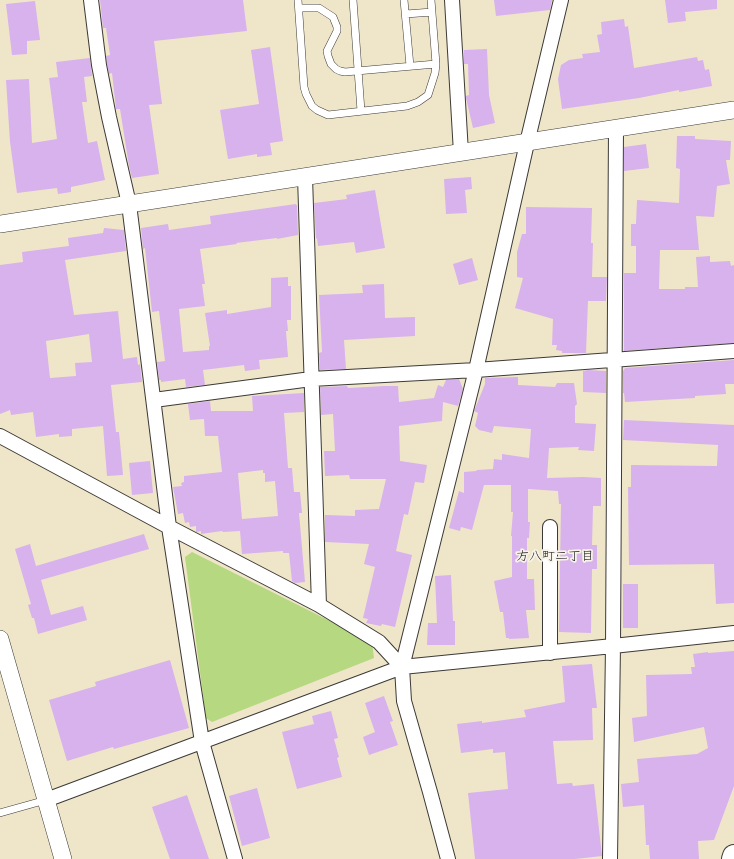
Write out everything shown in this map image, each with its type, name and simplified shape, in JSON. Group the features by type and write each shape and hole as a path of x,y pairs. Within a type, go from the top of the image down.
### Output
{"street":[{"path":"91,0 99,65 129,204 169,526 202,742 235,859"},
{"path":"452,0 461,153"},
{"path":"448,859 404,701 402,667 476,370 561,0"},
{"path":"0,224 734,110"},
{"path":"610,859 614,646 616,128"},
{"path":"305,177 319,605"},
{"path":"154,400 311,379 476,370 734,351"},
{"path":"0,436 319,605 379,642 402,667"},
{"path":"550,527 550,653"},
{"path":"46,800 402,667 734,633"},
{"path":"0,639 63,859"}],"lane":[{"path":"298,0 304,87 312,106 328,115 407,106 418,102 428,95 435,73 436,64 431,0"},
{"path":"353,0 360,111"},
{"path":"404,0 410,66"},
{"path":"299,8 319,8 333,17 336,22 337,31 327,51 331,64 340,71 345,72 436,64"},
{"path":"406,14 432,12"},
{"path":"0,812 46,800"}],"green space":[{"path":"192,552 372,642 374,658 212,722 206,718 185,557"}],"building":[{"path":"100,0 243,0 247,31 154,41 162,104 149,105 159,174 132,178 120,109 116,109 112,73 109,74 107,64 106,56 110,55 106,28 103,28"},
{"path":"494,0 552,0 550,10 496,16"},
{"path":"665,0 717,0 717,9 685,12 686,21 668,23"},
{"path":"35,1 40,40 27,41 27,54 12,55 6,4"},
{"path":"624,19 625,27 628,26 634,68 697,57 698,61 703,60 705,70 709,69 712,86 562,109 558,79 561,65 569,60 583,58 582,54 600,52 597,35 602,34 601,22"},
{"path":"270,47 283,141 270,143 272,155 257,157 257,154 228,159 220,110 259,104 251,50"},
{"path":"487,49 489,95 495,123 473,128 466,98 466,96 469,95 468,64 464,64 464,50"},
{"path":"90,58 92,76 84,77 87,102 82,102 88,143 97,141 105,180 71,187 71,192 58,194 57,188 17,193 10,142 6,80 29,79 32,143 57,139 49,78 58,77 56,62"},
{"path":"677,136 695,136 695,139 731,141 730,160 726,160 730,184 717,186 714,217 696,216 699,250 660,250 659,289 685,289 685,287 698,287 696,257 710,256 710,262 730,261 731,266 734,265 734,343 624,351 624,273 636,273 636,246 631,246 631,224 636,224 637,200 679,203 680,169 676,168"},
{"path":"646,144 649,168 624,171 624,147"},
{"path":"471,177 472,189 465,190 467,213 446,214 444,179"},
{"path":"375,190 385,248 356,253 354,242 318,246 317,238 316,239 314,203 347,199 346,195"},
{"path":"296,204 298,235 200,249 205,284 202,284 205,306 179,309 183,352 209,350 210,346 205,313 227,310 227,314 271,307 271,278 288,277 288,286 291,286 291,320 287,320 288,331 286,331 288,357 259,360 260,369 245,371 244,365 203,370 205,385 186,387 185,379 161,382 161,380 159,380 157,362 165,361 159,311 152,312 145,248 143,249 141,228 168,224 169,230 211,224 210,216"},
{"path":"526,207 592,208 592,277 607,277 606,301 588,301 586,353 562,353 562,351 556,350 557,345 552,345 553,319 515,308 523,278 517,277 517,252 522,234 526,234"},
{"path":"104,228 124,230 126,251 65,260 74,315 118,311 123,359 137,357 138,365 140,364 142,382 111,385 116,432 119,432 123,475 107,476 103,426 72,429 72,436 59,437 59,434 36,437 33,412 11,415 10,410 0,414 0,265 23,262 22,252 69,246 68,238 103,233","holes":["89,334 92,362 75,363 76,376 50,378 46,341"]},
{"path":"472,258 478,280 459,285 453,264"},
{"path":"384,284 385,318 415,317 415,336 344,340 346,369 320,370 319,353 322,352 319,295 363,293 362,285"},
{"path":"734,360 734,384 725,384 726,394 695,396 695,398 625,402 623,393 623,371 625,368"},
{"path":"583,371 606,371 606,393 583,392"},
{"path":"518,377 518,385 555,387 557,383 574,383 577,404 575,406 575,423 596,424 594,451 578,450 579,447 549,448 547,478 601,478 601,506 593,506 592,545 597,545 597,569 592,569 591,633 559,632 561,504 559,504 558,491 528,489 528,522 530,522 529,538 527,538 527,579 534,579 535,610 526,610 529,638 506,638 503,612 500,612 494,581 512,577 511,536 513,512 511,512 511,485 484,485 472,530 461,527 460,531 449,528 459,491 464,493 464,472 493,469 494,459 502,460 502,454 529,458 531,429 494,426 492,433 479,430 475,426 478,413 474,411 485,384 485,378"},
{"path":"459,379 463,389 458,406 443,402 442,421 399,426 400,461 427,465 424,483 415,482 408,515 404,514 396,551 412,555 395,627 366,623 368,619 363,618 375,567 364,564 369,544 325,542 325,515 355,516 355,510 379,509 386,479 350,479 349,475 325,476 324,451 335,451 333,414 321,415 320,387 347,386 348,388 398,386 399,402 434,398 438,385 443,387 446,380"},
{"path":"304,393 304,412 284,413 288,468 292,468 294,492 300,492 302,513 299,513 305,582 295,583 292,581 289,553 283,553 283,551 242,554 240,531 222,531 201,534 201,531 196,532 196,526 190,527 189,522 185,523 183,513 178,514 173,487 182,486 181,483 184,482 184,476 222,472 218,436 205,436 204,419 190,420 188,404 210,401 211,411 253,411 252,396","holes":["263,470 263,473 265,473 265,482 275,481 278,516 242,519 238,473"]},
{"path":"624,420 734,425 734,603 716,604 714,564 629,565 628,487 631,487 631,465 717,466 718,445 623,440"},
{"path":"150,461 153,493 132,495 129,463"},
{"path":"144,534 149,549 41,580 51,615 83,606 87,620 38,634 34,618 32,618 28,605 31,604 15,549 30,544 36,566"},
{"path":"451,575 453,621 455,621 455,645 427,645 428,623 437,623 435,576"},
{"path":"623,584 638,584 638,628 623,628"},
{"path":"734,651 734,786 714,840 698,841 699,859 650,859 649,845 646,845 644,805 623,807 621,784 639,782 637,759 697,754 708,748 704,727 634,742 632,718 647,716 646,675 692,674 691,667 695,667 693,654"},
{"path":"170,660 189,728 114,749 113,747 67,761 49,700 96,686 95,682"},
{"path":"592,664 597,708 592,708 593,740 553,741 557,784 572,783 573,786 594,784 602,856 575,859 475,859 468,793 508,789 505,752 493,753 493,749 461,753 457,724 482,721 482,723 526,717 524,710 565,702 562,666"},
{"path":"384,696 393,721 390,722 398,745 369,755 363,737 375,732 365,703"},
{"path":"331,711 338,738 334,739 342,777 297,789 282,732 314,724 312,716"},
{"path":"257,788 270,838 242,846 229,796"},
{"path":"187,795 209,859 170,859 152,807"}],"district":[{"name":"方八町二丁目","path":"555,558"}]}
